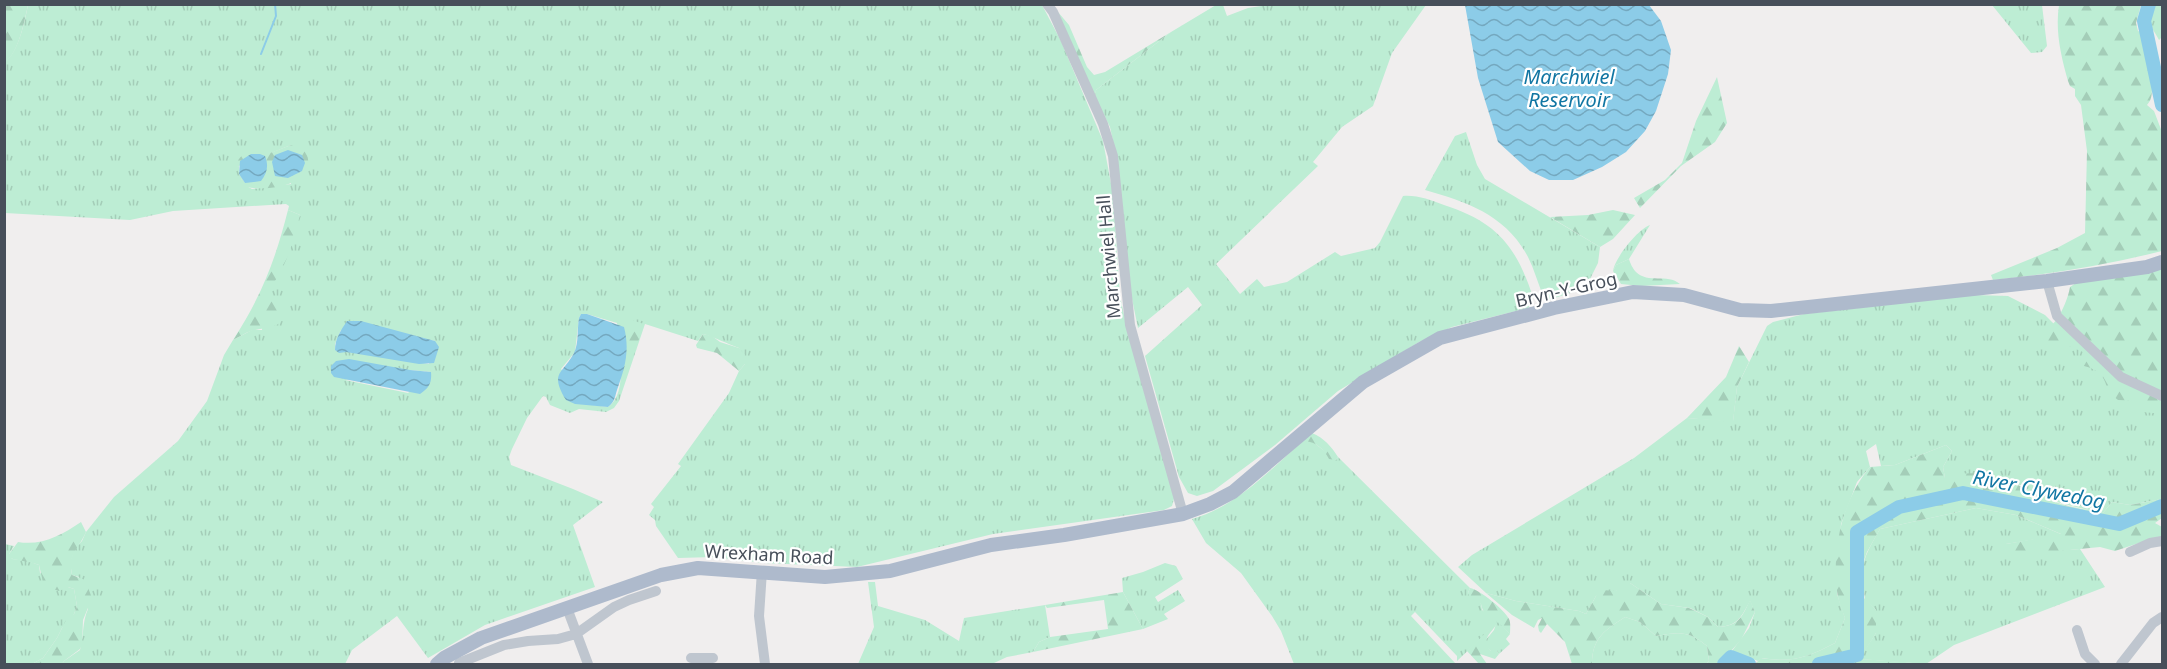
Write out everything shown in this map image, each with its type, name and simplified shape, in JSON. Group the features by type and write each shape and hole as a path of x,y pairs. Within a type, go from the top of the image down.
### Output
{"main road":[{"name":"Bryn-Y-Grog","path":"1184,514 1233,492 1363,382 1440,338 1497,323 1592,299 1633,292 1684,295 1740,310 1771,311 2047,281 2147,267 2163,262"},
{"name":"Wrexham Road","path":"437,664 481,638 661,575 698,568 825,577 890,572 991,545 1074,534 1184,514"}],"street":[{"name":"Marchwiel Hall","path":"1047,4 1053,12 1103,124 1113,156 1130,325 1184,514"},
{"path":"2047,281 2057,316 2121,377 2163,396"},
{"path":"2130,552 2150,543 2163,541"},
{"path":"762,571 759,616 765,664"},
{"path":"466,662 504,645 528,640 558,639 576,634 614,607 643,601 656,591"},
{"path":"567,608 588,664"},
{"path":"2121,664 2154,618"},
{"path":"2081,635 2085,654 2095,664"},
{"path":"691,658 707,660"}],"green space":[{"path":"5,5 28,5 17,45 5,62"},
{"path":"28,5 1042,5 1061,41 1103,141 1113,194 1120,297 1175,495 1172,506 1164,510 993,534 857,567 764,563 714,557 678,558 656,526 655,520 649,515 654,507 651,504 681,466 678,464 729,393 739,371 745,364 739,348 712,337 703,334 698,341 645,324 619,401 614,408 606,412 579,409 570,413 550,405 543,396 527,418 509,457 511,465 603,502 573,525 595,587 485,625 428,658 397,616 352,650 345,664 62,664 80,650 88,609 79,577 72,575 70,562 75,548 114,497 178,441 207,401 224,355 233,340 252,330 262,330 264,294 300,215 288,210 289,206 286,204 173,211 130,220 5,213 4,62 17,45","holes":["291,145 291,184 252,189 241,183 239,166 236,167","581,314 587,314 617,323 621,380 619,391 608,407 593,405 561,369 575,352","341,330 435,341 429,364 335,350","410,370 431,372 408,393 345,380"]},
{"path":"1216,5 1223,5 1227,16 1248,8 1268,5 1426,5 1392,53 1373,106 1342,127 1313,162 1318,166 1216,264 1240,294 1257,279 1264,287 1287,282 1335,252 1341,256 1375,248 1403,196 1408,196 1419,197 1462,212 1491,228 1511,250 1533,297 1532,304 1528,308 1452,327 1419,342 1338,391 1275,445 1213,491 1197,496 1188,493 1179,477 1145,356 1202,305 1188,287 1138,328 1131,294 1117,160 1110,127 1095,97 1096,90 1171,32"},
{"path":"1992,5 2042,5 2047,46 2042,52 2031,53"},
{"path":"2059,5 2141,5 2136,23 2138,31 2148,35 2152,44 2148,69 2153,76 2152,95 2147,105 2154,111 2162,132 2162,251 2078,269 1993,280 1991,275 2057,248 2085,233 2087,151 2081,105 2075,96 2075,89 2068,81 2061,53 2058,34"},
{"path":"2152,5 2162,5 2162,37 2159,40 2149,20"},
{"path":"1058,12 1069,25 1087,67 1094,75 1105,72 1171,32 1096,90 1095,97"},
{"path":"1717,77 1727,123 1715,142 1681,166 1640,208 1634,198 1665,180 1682,163 1696,121"},
{"path":"1466,132 1477,165 1485,179 1600,247 1598,263 1590,279 1577,284 1577,291 1548,300 1543,296 1528,257 1509,230 1470,205 1425,190 1455,136"},
{"path":"291,145 307,152 309,167 296,180 272,188 250,188 240,183 242,178 245,183 240,161 239,166 236,167 240,157 244,154 259,150 270,153"},
{"path":"288,210 300,215 297,226 283,267 265,294 278,299 283,304 284,317 277,325 251,331 233,340 252,308 266,277"},
{"path":"1613,210 1635,215 1613,239 1600,247 1550,217 1588,215"},
{"path":"1650,225 1629,259 1616,265 1613,271 1618,259 1627,245 1639,232"},
{"path":"1629,259 1641,276 1669,279 1680,284 1641,286 1621,284 1613,271 1616,265"},
{"path":"2162,267 2162,414 2143,412 2132,401 2118,400 2108,392 2100,374 2084,366 2085,353 2072,347 2050,346 2042,337 2057,319 2070,287 2076,283"},
{"path":"1974,295 2008,296 2045,315 2064,334 2162,403 2162,499 2130,505 2112,502 2103,513 2051,500 2021,485 1945,478 1943,467 1952,451 1946,445 1895,465 1881,466 1876,444 1866,451 1870,467 1857,482 1841,524 1837,594 1845,618 1835,643 1800,658 1783,660 1762,658 1758,661 1732,651 1749,628 1755,612 1750,601 1735,623 1718,627 1708,617 1690,608 1661,604 1630,583 1616,591 1596,596 1586,614 1486,593 1458,567 1472,555 1634,458 1687,418 1733,421 1737,387 1767,326 1773,322 1804,314"},
{"path":"628,319 644,324 625,381 627,357 624,327 630,325"},
{"path":"703,334 739,348 746,356 745,364 739,371 717,353 697,348 696,345"},
{"path":"1739,346 1749,362 1737,387 1733,422 1687,418 1726,377"},
{"path":"1312,433 1330,446 1338,457 1336,460 1329,459 1316,444 1305,441 1303,438"},
{"path":"1304,440 1313,442 1336,460 1338,457 1470,588 1468,593 1481,604 1482,610 1498,621 1510,634 1506,639 1510,644 1499,654 1497,651 1491,651 1485,645 1485,641 1496,624 1457,661 1457,656 1415,612 1411,616 1456,664 1294,664 1281,631 1272,616 1241,573 1206,543 1192,519 1223,506 1238,496 1266,475"},
{"path":"1946,445 1952,451 1943,467 1945,478 1977,473 1991,476 2061,504 2103,513 2112,502 2130,505 2162,499 2162,518 2155,523 2162,527 2162,539 2151,539 2115,551 2100,547 2018,555 2009,551 2006,544 2061,534 2016,515 1976,508 1880,529 1867,552 1854,588 1876,610 1876,633 1860,659 1917,664 1755,664 1761,658 1782,660 1800,658 1835,643 1845,618 1837,591 1836,559 1841,526 1852,494 1870,467 1895,465"},
{"path":"1976,508 2016,515 2063,535 2006,544 2043,550 2080,549 2105,587 1954,645 1926,664 1859,659 1876,633 1876,610 1865,600 1863,570 1866,556 1880,529"},
{"path":"81,522 86,532 74,552 71,562 72,575 85,580 92,598 83,620 82,645 62,664 32,664 43,658 67,618 74,614 77,606 74,589 68,587 59,591 44,586 39,565 9,558 9,554 18,542 43,541"},
{"path":"5,544 14,546 9,554 12,559 25,560 39,565 40,573 74,589 77,606 74,614 43,658 32,664 5,664"},
{"path":"1165,563 1176,566 1183,579 1155,597 1158,602 1178,590 1185,601 1164,614 1168,619 1143,629 1123,592 1122,578"},
{"path":"868,582 875,582 878,606 925,620 959,641 964,618 1045,605 1050,637 1039,642 1033,652 1007,657 995,664 858,664 874,627"},
{"path":"1621,583 1630,583 1661,604 1689,608 1708,617 1718,627 1731,625 1739,620 1750,600 1755,612 1741,640 1719,664 1706,664 1709,661 1707,646 1694,637 1677,633 1656,636 1640,622 1625,617 1611,626 1597,641 1592,664 1572,664 1565,642 1547,624 1541,633 1539,631 1538,626 1542,618 1538,620 1534,628 1512,615 1486,593 1586,614 1602,590 1616,591"},
{"path":"1470,588 1492,601 1510,621 1510,634 1498,622 1488,636 1486,643 1488,647 1499,654 1495,659 1480,654 1487,664 1479,664 1467,651 1497,622 1486,615 1481,604 1470,599 1468,593"},
{"path":"1123,592 1143,629 1033,652 1039,642 1050,637 1108,629 1104,600 1047,608 1045,605"},
{"path":"1625,617 1640,622 1656,636 1677,633 1694,637 1707,646 1709,661 1706,664 1592,664 1597,641 1611,626"}],"water":[{"name":"Marchwiel Reservoir","path":"1465,5 1649,5 1661,21 1671,50 1668,74 1656,111 1645,131 1626,152 1602,167 1573,180 1549,180 1530,171 1498,142 1478,78"},
{"path":"288,150 302,155 305,163 302,171 288,178 275,176 272,162 275,155"},
{"path":"251,154 265,156 267,169 261,181 245,183 239,174 240,161"},
{"path":"581,314 624,327 627,351 624,366 614,399 608,407 575,404 566,400 561,391 559,374 576,349"},
{"path":"347,321 361,321 435,341 439,347 434,363 419,364 346,352 339,353 335,350 336,342"},
{"path":"349,359 431,372 430,382 420,394 334,377 331,373 331,366 336,361"}],"waterway":[{"path":"261,54 276,16 275,4"},
{"name":"River Clywedog","path":"2149,4 2144,21 2162,105"},
{"name":"River Clywedog","path":"1819,664 1857,655 1857,532 1899,507 1963,493 2119,524 2162,506"},
{"name":"River Clywedog","path":"1724,664 1731,657 1749,664"}]}
